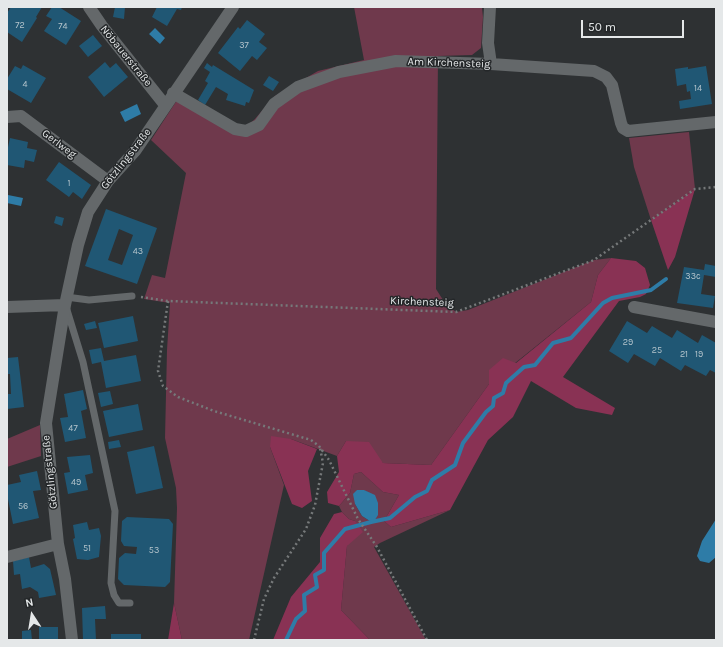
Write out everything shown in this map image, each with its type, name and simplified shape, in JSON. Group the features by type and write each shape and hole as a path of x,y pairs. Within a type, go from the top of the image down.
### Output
{"street":[{"name":"Nöbauerstraße","path":"88,7 165,105"},
{"name":"Götzlingstraße","path":"72,640 65,579 58,544 46,423 66,301 78,245 88,212 108,181 135,151 173,93 233,7"},
{"path":"490,7 488,43 491,64"},
{"name":"Am Kirchensteig","path":"173,93 235,129 246,131 259,125 274,104 298,87 339,72 396,61 491,64 594,71 606,77 612,85 620,123 623,128 628,131 716,122"},
{"name":"Gerlweg","path":"7,117 21,116 108,181"},
{"path":"7,307 66,301"},
{"path":"634,307 716,322"},
{"path":"7,557 58,544"}],"lane":[{"path":"130,603 119,603 114,595 111,583 115,511 83,362 66,301 111,299 132,296"}],"path":[{"name":"Kirchensteig","path":"132,296 168,301 456,312 594,260 695,189 716,187"},
{"path":"168,301 158,371 163,386 178,397 214,411 311,440 319,446 329,460 358,519 377,547 427,640"},
{"path":"254,640 264,599 274,578 306,529 315,505 323,463 319,446"}],"shaded area":[{"path":"354,7 482,8 483,17 481,48 472,55 438,56 436,289 445,303 456,312 468,310 594,260 611,258 598,275 591,302 489,384 431,465 383,463 346,441 337,456 291,439 270,447 284,485 249,640 182,640 174,603 177,508 176,488 165,438 167,350 170,303 144,299 152,275 165,278 186,173 151,140 181,94 236,125 246,126 254,120 275,96 318,71 364,60"},
{"path":"689,132 695,189 651,220 634,167 629,138"},
{"path":"695,189 675,257 668,270 651,220"},
{"path":"611,258 636,261 645,268 650,285 646,294 640,297 619,301 563,377 615,408 612,415 576,408 531,381 513,417 488,440 450,510 391,527 384,521 399,495 383,492 361,472 354,474 350,493 339,506 328,503 327,492 339,472 337,456 346,441 369,442 383,463 431,465 489,384 489,370 503,358 516,363 591,302 598,275"},
{"path":"40,425 41,456 7,467 7,439"},
{"path":"271,436 291,439 317,449 308,471 312,501 302,508 292,504 270,447"},
{"path":"361,472 383,492 399,495 384,521 391,527 450,510 374,547 426,640 370,640 341,610 347,546 355,521 349,519 342,512 339,506 350,493 354,474","holes":["357,490 363,490 375,496 373,523 362,516 355,504"]},
{"path":"342,512 349,519 355,521 363,532 347,546 341,610 370,640 273,640 291,597 320,562 320,538 334,514"},
{"path":"174,603 182,640 168,640"}],"water":[{"path":"155,28 165,38 160,44 149,34"},
{"path":"137,104 141,114 125,122 120,112"},
{"path":"8,195 23,198 21,206 7,203"},
{"path":"357,490 364,490 375,495 378,503 378,515 373,523 362,516 355,504 353,494"},
{"path":"716,519 716,557 709,563 700,561 697,556 702,541"}],"building":[{"path":"11,7 42,7 22,42 7,32 7,13"},
{"path":"52,7 59,7 81,21 66,45 44,31 52,19 46,16"},
{"path":"115,7 125,7 124,19 113,17"},
{"path":"157,7 182,7 181,10 177,9 167,26 152,17"},
{"path":"247,20 265,34 259,42 267,48 257,60 252,56 240,71 218,53 238,27 240,29"},
{"path":"93,35 102,46 88,57 79,46"},
{"path":"105,62 110,68 116,63 128,77 104,97 88,77"},
{"path":"207,63 212,67 213,65 254,90 249,103 246,102 245,106 226,100 228,94 216,87 205,105 198,100 208,83 205,81 210,72 204,68"},
{"path":"23,65 46,78 31,103 7,89 7,79 15,66 21,69"},
{"path":"706,66 712,104 680,109 679,101 691,99 690,91 687,92 686,84 677,86 675,69 688,67 688,69"},
{"path":"269,76 279,82 273,91 263,85"},
{"path":"10,138 28,142 27,148 37,150 34,162 25,160 24,168 7,165 7,152"},
{"path":"59,162 91,185 82,199 73,192 69,197 46,180"},
{"path":"106,209 157,228 137,284 85,266","holes":["119,229 133,235 122,265 108,260"]},
{"path":"56,216 64,218 62,226 54,223"},
{"path":"705,264 716,266 716,277 704,275 701,294 715,296 713,308 677,303 684,267 704,270"},
{"path":"133,316 138,341 104,348 98,323"},
{"path":"95,321 97,328 86,330 84,324"},
{"path":"627,321 647,333 652,326 672,338 677,330 698,343 702,335 716,343 716,373 710,370 706,376 685,365 681,371 660,358 655,366 634,354 628,363 609,351"},
{"path":"101,348 104,361 136,355 141,381 106,388 101,362 92,364 89,350"},
{"path":"18,357 24,407 7,409 7,394 11,394 10,374 7,374 7,358"},
{"path":"83,390 87,409 81,411 86,438 65,442 60,418 68,417 64,394"},
{"path":"110,391 113,404 101,407 98,393"},
{"path":"138,404 143,430 109,437 103,411"},
{"path":"119,440 121,447 109,449 108,442"},
{"path":"154,446 163,488 136,494 127,452"},
{"path":"90,455 93,473 85,475 88,490 68,494 64,473 70,472 67,457"},
{"path":"37,471 41,490 33,491 39,518 13,524 7,494 7,485 21,482 19,475"},
{"path":"127,517 169,519 173,524 170,582 165,587 124,585 118,579 119,558 125,553 136,554 137,547 124,546 121,541 122,521"},
{"path":"87,522 89,530 99,528 101,536 99,557 88,560 77,559 73,539 75,538 73,525"},
{"path":"29,557 31,568 44,564 50,569 56,595 39,598 38,592 30,587 22,589 20,574 14,575 13,561"},
{"path":"105,606 106,619 95,619 96,640 83,640 82,608"},
{"path":"39,627 58,627 58,640 39,640"},
{"path":"31,630 32,640 22,640 22,631"},
{"path":"111,634 141,634 141,640 111,640"}],"waterway":[{"path":"286,640 296,619 305,611 304,595 317,587 315,575 324,570 324,553 345,529 390,518 415,497 427,491 432,480 455,465 463,443 486,412 493,406 494,398 503,393 506,383 524,367 535,365 553,343 571,338 603,303 612,298 651,290 666,279"}]}
